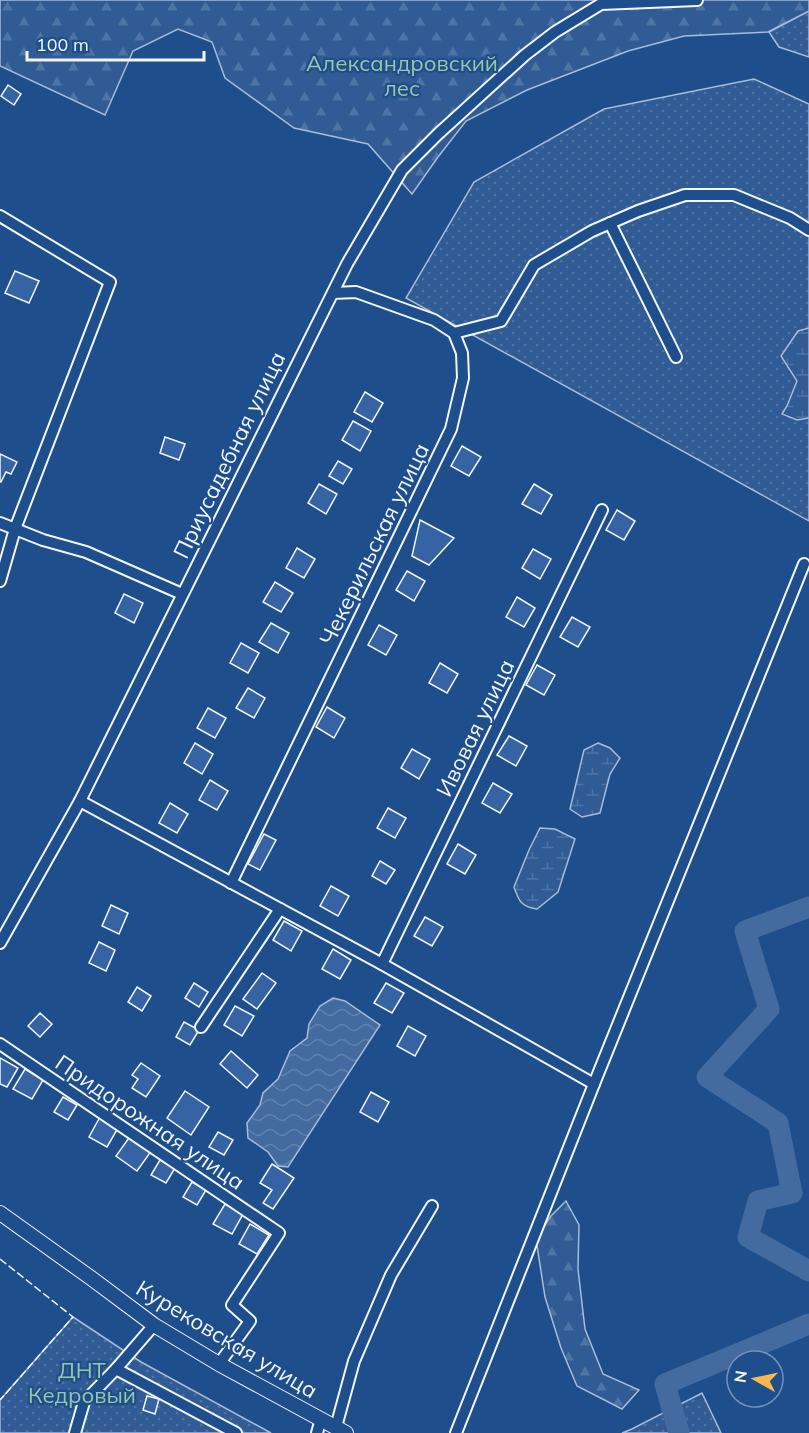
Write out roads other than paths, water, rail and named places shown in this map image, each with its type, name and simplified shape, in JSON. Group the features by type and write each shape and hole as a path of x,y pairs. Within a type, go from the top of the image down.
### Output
{"street":[{"name":"Приусадебная улица","path":"0,943 80,801 346,264 402,170 525,55 555,32 601,4 697,0"},
{"path":"333,293 356,292 434,320 454,333 501,321 534,265 592,231 638,211 685,195 734,195 790,218 809,230"},
{"path":"0,216 110,282 15,529 0,580"},
{"path":"610,224 676,357"},
{"name":"Чекерильская улица","path":"231,883 451,429 463,378 462,353 454,333"},
{"name":"Ивовая улица","path":"382,964 602,510"},
{"path":"0,523 43,540 86,552 182,594"},
{"path":"456,1433 804,564"},
{"path":"80,801 382,964 594,1084"},
{"path":"201,1027 280,909"},
{"name":"Придорожная улица","path":"0,1044 279,1233 232,1305 250,1321 219,1364"},
{"path":"341,1430 354,1361 391,1275 432,1206"},
{"name":"Курековская улица","path":"0,1213 154,1325 319,1426 341,1430"},
{"path":"75,1433 84,1402 154,1325"},
{"path":"116,1369 236,1433"}],"water":[{"path":"333,998 345,1001 380,1025 288,1167 278,1166 268,1152 248,1138 247,1123 260,1105 263,1093 278,1079 290,1051 307,1038 309,1024 320,1006"}],"waterway":[{"path":"809,907 745,931 769,1009 707,1077 778,1123 792,1193 758,1201 748,1237 809,1271"},
{"path":"679,1433 665,1384 809,1324"}],"park label":[{"name":"Александровский лес","path":"402,76"},
{"name":"ДНТ Кедровый","path":"82,1382"}]}
